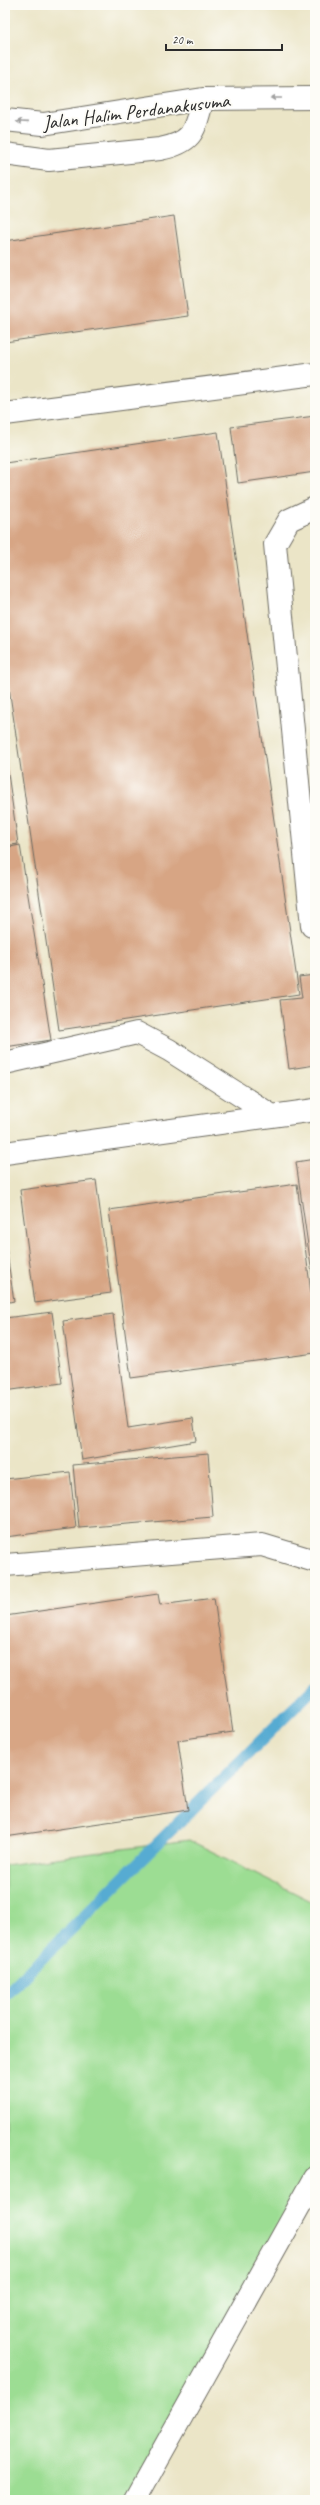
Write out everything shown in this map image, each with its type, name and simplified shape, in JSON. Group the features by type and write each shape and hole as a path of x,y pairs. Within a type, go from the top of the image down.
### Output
{"lane":[{"name":"Jalan Halim Perdanakusuma","path":"5,120 43,124 203,99 315,98"},
{"path":"5,154 49,160 160,149 178,145 193,132 203,99"},
{"path":"5,414 315,374"},
{"path":"315,508 289,520 275,544 312,926 315,926"},
{"path":"5,1063 137,1033 169,1050 271,1115"},
{"path":"5,1153 315,1110"},
{"path":"5,1565 262,1545 315,1561"},
{"path":"135,2500 315,2178"}],"green space":[{"path":"189,1840 315,1903 315,2166 136,2500 5,2500 5,1865"}],"building":[{"path":"174,216 188,316 5,342 5,241"},
{"path":"315,416 315,472 238,483 231,427"},
{"path":"218,432 299,994 59,1030 5,660 5,463"},
{"path":"5,752 18,844 5,846"},
{"path":"20,845 51,1040 5,1047 5,848"},
{"path":"315,975 315,1065 289,1069 280,1000 302,998 299,977"},
{"path":"315,1159 315,1287 314,1287 296,1162"},
{"path":"96,1180 111,1293 35,1303 20,1190"},
{"path":"297,1184 315,1324 315,1353 131,1378 109,1210"},
{"path":"5,1240 14,1301 5,1303"},
{"path":"52,1312 62,1383 5,1391 5,1318"},
{"path":"113,1314 128,1428 193,1418 196,1441 82,1460 63,1321"},
{"path":"208,1453 213,1517 79,1528 73,1465"},
{"path":"70,1472 76,1528 5,1537 5,1479"},
{"path":"158,1594 160,1605 214,1598 233,1732 178,1740 188,1810 5,1837 5,1616"}],"waterway":[{"path":"5,1995 315,1687"}]}
